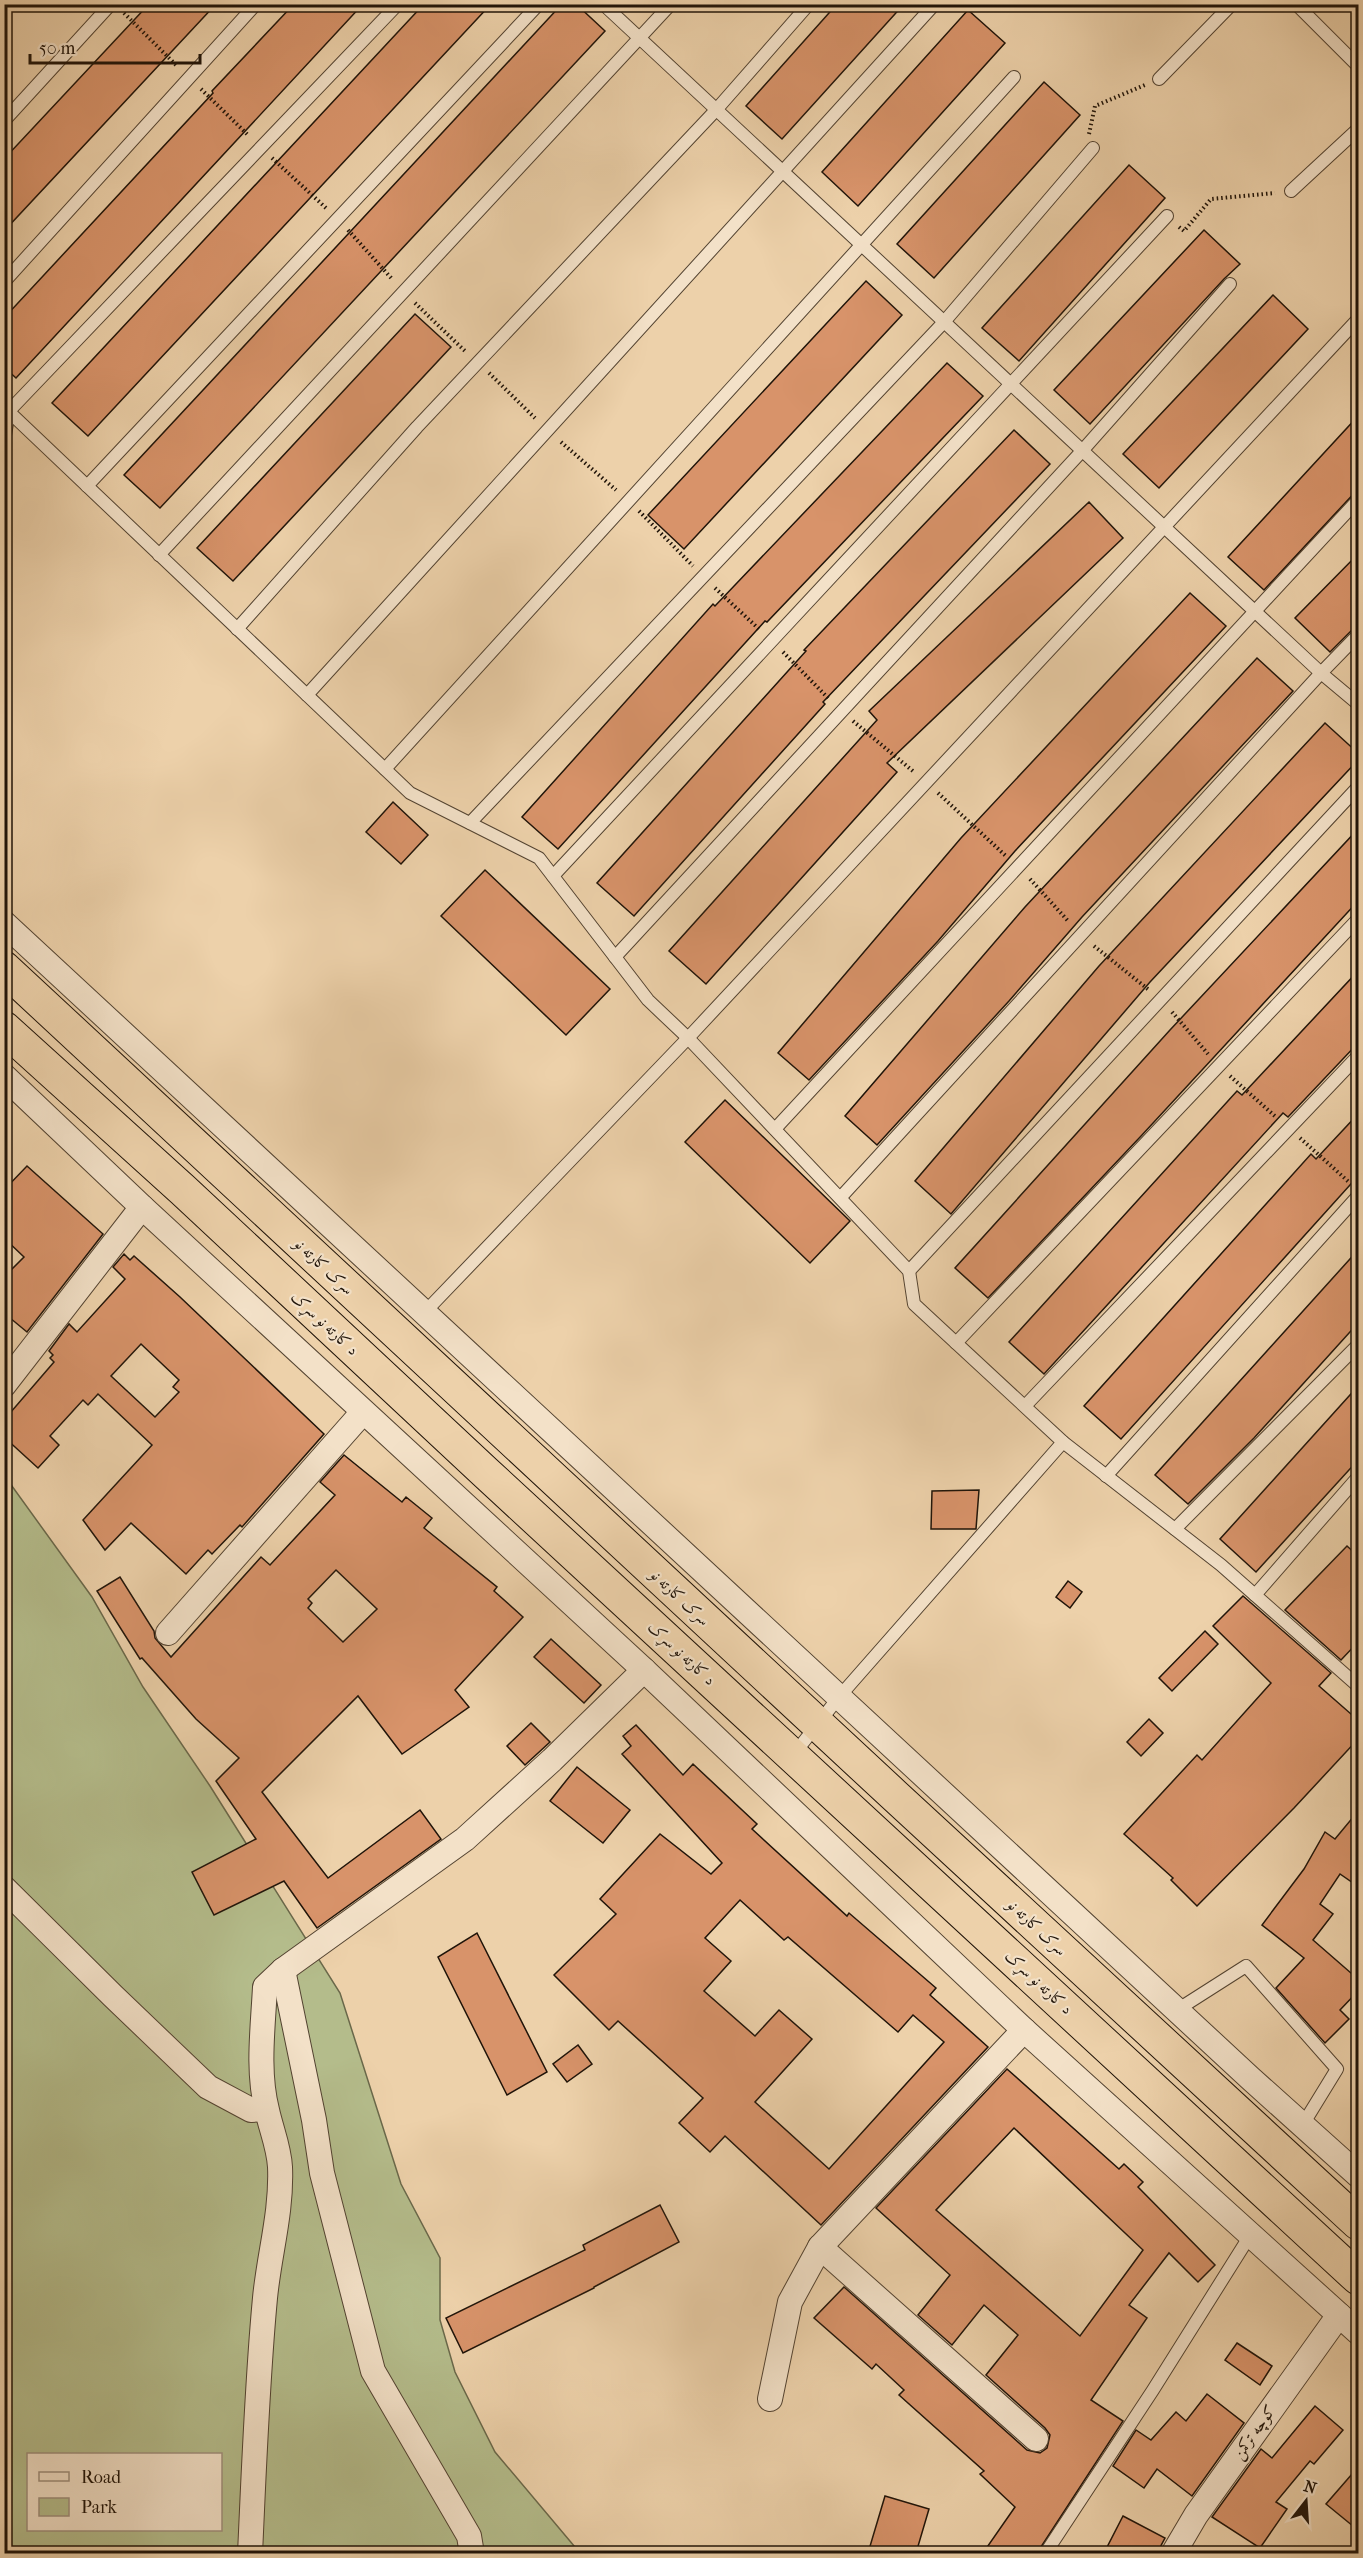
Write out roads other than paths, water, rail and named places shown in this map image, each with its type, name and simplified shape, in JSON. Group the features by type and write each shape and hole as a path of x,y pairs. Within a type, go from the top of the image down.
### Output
{"highway":[{"name":"سرک کارته نو","path":"4,968 894,1795 1359,2223"},
{"name":"د کارته نو سړک","path":"4,1028 183,1190 485,1472 1359,2278"},
{"path":"869,1825 894,1795"}],"street":[{"path":"4,923 1302,2126 1359,2175"},
{"path":"4,1076 142,1207 644,1670 1024,2030 1359,2332"},
{"path":"4,1386 142,1207"},
{"path":"168,1633 363,1412"},
{"path":"250,2553 256,2415 265,2296 277,2220 280,2167 275,2132 266,2109 261,2055 265,1987 283,1970 465,1839 552,1760 644,1670"},
{"path":"4,1888 208,2088 251,2110 266,2109"},
{"path":"283,1970 314,2120 322,2173 373,2371 469,2536 472,2553"},
{"path":"770,2399 790,2302 820,2247 1024,2030"},
{"path":"820,2247 1036,2439"},
{"name":"کوچه ترکمن","path":"1173,2553 1214,2488 1339,2314"}],"lane":[{"path":"4,121 111,4"},
{"path":"4,282 256,4"},
{"path":"4,441 7,409 398,4"},
{"path":"87,486 539,4"},
{"path":"603,4 1255,612 1321,673 1359,704"},
{"path":"159,555 671,4"},
{"path":"237,629 477,362 716,110 809,4"},
{"path":"1159,79 1232,4"},
{"path":"1296,4 1359,66"},
{"path":"307,695 932,7"},
{"path":"385,769 1014,77"},
{"path":"1291,191 1359,129"},
{"path":"470,823 944,322 1093,148"},
{"path":"553,876 1167,216"},
{"path":"615,957 1082,451 1230,284"},
{"path":"424,1313 688,1038 1359,319"},
{"path":"7,409 410,793 539,858 648,1000 688,1038 909,1271 914,1304 1063,1442 1255,1595 1359,1686"},
{"path":"775,1129 1359,500"},
{"path":"841,1197 1321,673 1359,635"},
{"path":"909,1271 1359,787"},
{"path":"956,1343 1359,919"},
{"path":"1024,1406 1359,1056"},
{"path":"1106,1476 1359,1196"},
{"path":"1174,1529 1359,1345"},
{"path":"794,1755 839,1696 1063,1442"},
{"path":"1255,1595 1359,1477"},
{"path":"1177,2010 1246,1966 1337,2069 1302,2126"},
{"path":"1044,2553 1153,2390 1251,2234"}]}
